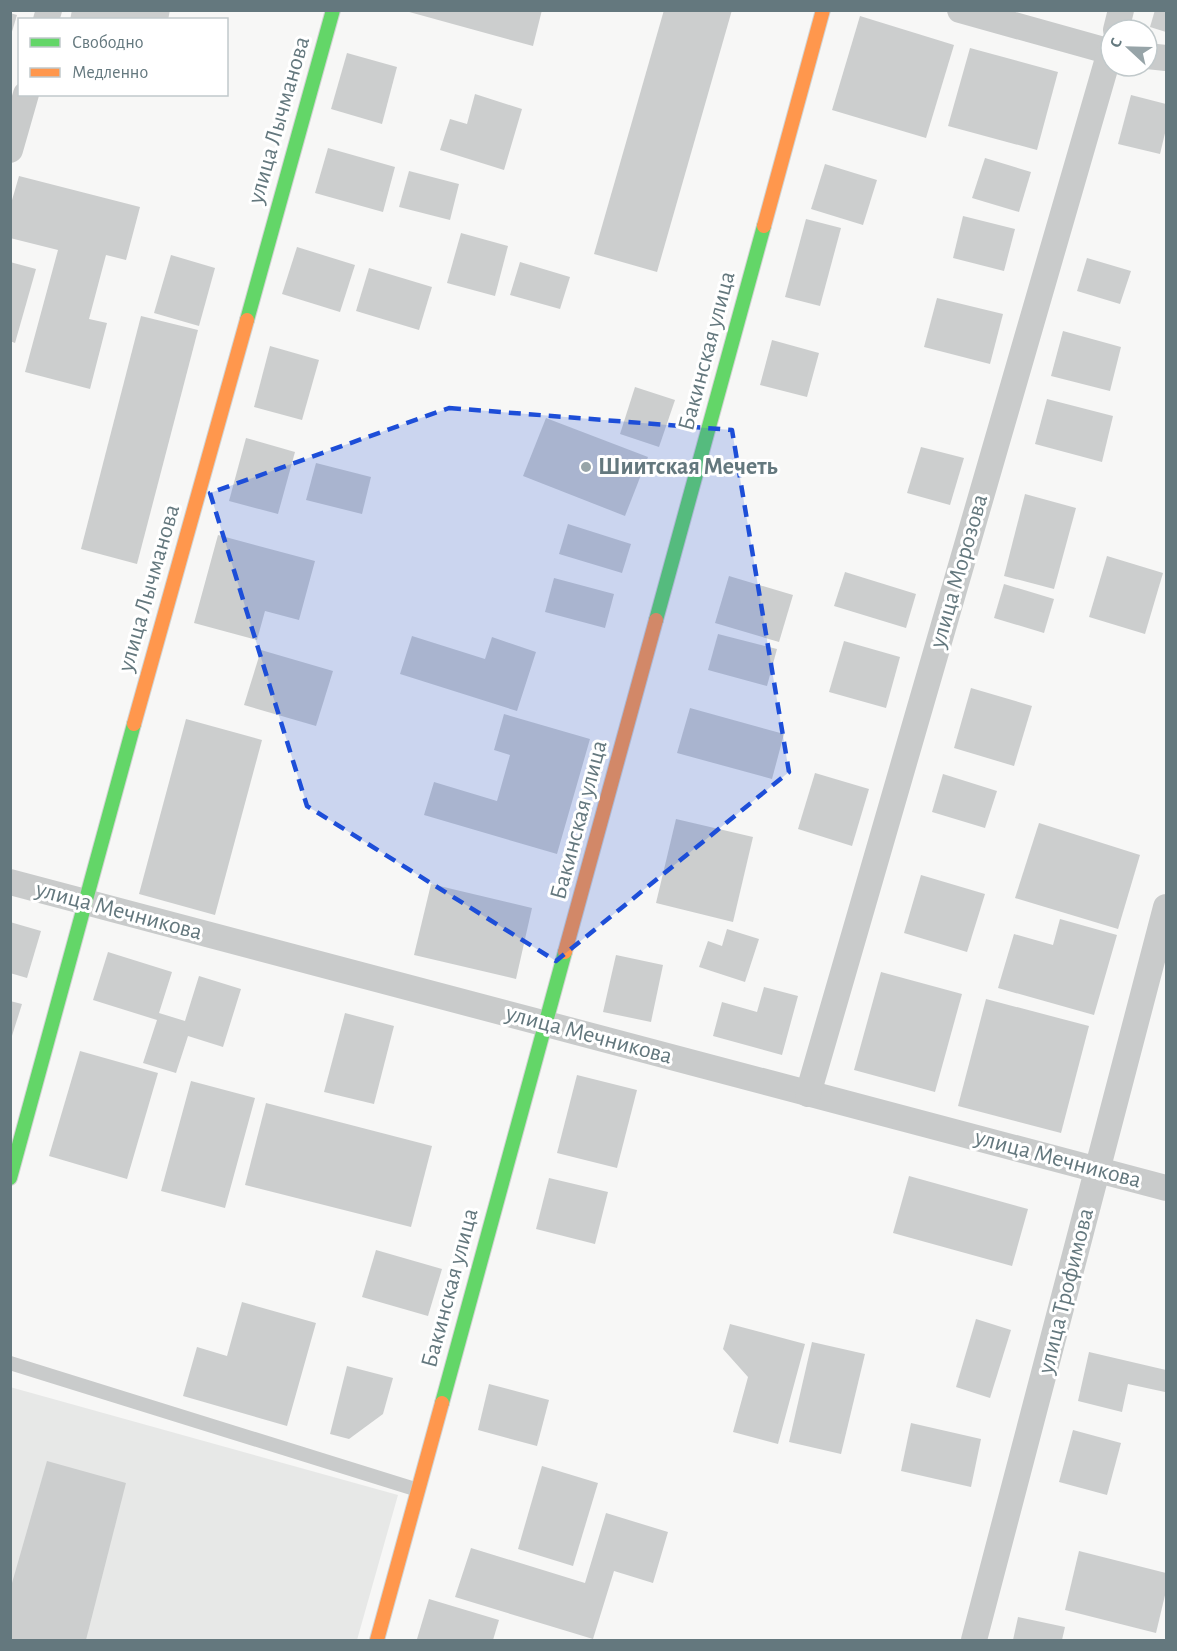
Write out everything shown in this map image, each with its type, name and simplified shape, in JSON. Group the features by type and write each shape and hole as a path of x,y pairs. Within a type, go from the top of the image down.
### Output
{"main road":[{"name":"улица Лычманова","path":"10,1178 333,10"},
{"name":"Бакинская улица","path":"377,1641 823,10"}],"street":[{"path":"960,10 1099,42"},
{"name":"улица Морозова","path":"807,1094 1102,78"},
{"path":"10,150 25,96"},
{"name":"улица Мечникова","path":"10,882 1167,1188"},
{"name":"улица Трофимова","path":"974,1641 1023,1462 1096,1168 1167,908"}],"lane":[{"path":"10,1363 419,1490"}],"highlighted area":[{"path":"449,408 732,430 789,772 556,961 307,806 210,493"}],"shaded area":[{"path":"10,1387 398,1495 357,1640 11,1640"}],"building":[{"path":"72,10 170,10 168,18 70,18"},
{"path":"402,10 542,10 533,46"},
{"path":"664,10 732,10 657,272 594,254"},
{"path":"1155,10 1166,10 1166,32 1159,30 1159,18 1153,18"},
{"path":"10,13 17,15 11,35 10,35"},
{"path":"860,16 954,45 926,138 832,110"},
{"path":"970,48 1058,72 1037,150 948,126"},
{"path":"347,53 397,67 382,124 331,109"},
{"path":"475,94 522,109 504,170 440,150 450,119 467,124"},
{"path":"1131,95 1166,104 1166,129 1160,154 1118,144"},
{"path":"328,148 395,167 383,212 315,193"},
{"path":"985,158 1031,172 1019,212 972,198"},
{"path":"825,164 877,180 863,225 811,209"},
{"path":"409,171 459,184 450,220 399,207"},
{"path":"19,176 140,207 126,260 106,255 89,319 107,323 90,389 25,372 58,250 10,238 10,207"},
{"path":"963,216 1015,229 1004,271 953,258"},
{"path":"806,219 841,228 820,306 785,297"},
{"path":"461,233 508,246 495,296 447,283"},
{"path":"297,247 355,265 340,312 282,294"},
{"path":"171,255 215,268 199,326 154,313"},
{"path":"1087,258 1131,271 1120,304 1077,291"},
{"path":"10,262 36,269 15,343 10,341"},
{"path":"520,262 570,277 560,309 510,295"},
{"path":"369,268 432,287 419,330 356,311"},
{"path":"937,298 1003,314 990,364 924,347"},
{"path":"141,316 198,330 137,564 81,549"},
{"path":"1063,331 1121,347 1110,391 1051,376"},
{"path":"772,340 819,353 807,397 760,385"},
{"path":"270,346 319,360 302,420 254,407"},
{"path":"635,387 675,400 659,447 620,434"},
{"path":"1047,399 1113,416 1102,462 1035,444"},
{"name":"Шиитская Мечеть","path":"546,418 648,457 625,516 523,476"},
{"path":"246,438 295,452 278,514 229,501"},
{"path":"921,447 964,458 950,505 907,493"},
{"path":"316,463 371,477 362,514 306,500"},
{"path":"1025,494 1076,508 1054,589 1004,576"},
{"path":"568,524 631,544 622,573 559,554"},
{"path":"218,535 315,561 299,620 265,611 257,640 194,623"},
{"path":"1107,556 1163,573 1145,634 1089,617"},
{"path":"845,572 916,594 906,628 834,606"},
{"path":"729,576 793,595 779,642 715,623"},
{"path":"554,578 614,594 605,628 545,612"},
{"path":"1004,584 1054,599 1044,633 994,618"},
{"path":"718,634 777,649 767,686 708,670"},
{"path":"412,636 485,659 492,637 536,652 517,711 400,674"},
{"path":"844,641 900,657 886,708 829,692"},
{"path":"261,650 333,671 316,726 244,705"},
{"path":"971,688 1032,706 1014,766 954,748"},
{"path":"690,708 784,734 772,779 677,753"},
{"path":"504,714 590,739 557,854 424,815 434,782 497,801 510,755 494,750"},
{"path":"186,719 262,740 215,915 139,894"},
{"path":"815,773 869,789 852,846 798,829"},
{"path":"943,774 997,791 985,828 932,812"},
{"path":"676,819 753,837 733,922 656,903"},
{"path":"1039,823 1140,855 1118,929 1015,898"},
{"path":"921,875 985,894 967,952 904,933"},
{"path":"431,884 532,908 516,979 414,955"},
{"path":"1060,919 1117,935 1094,1015 998,988 1014,934 1053,945"},
{"path":"10,922 41,931 27,978 10,973"},
{"path":"727,929 759,939 745,982 699,967 708,941 722,946"},
{"path":"108,952 172,972 159,1013 185,1021 199,976 241,989 223,1047 188,1036 176,1073 143,1063 157,1020 93,1000"},
{"path":"616,955 663,965 651,1022 603,1012"},
{"path":"881,972 962,994 935,1092 854,1070"},
{"path":"764,987 798,996 782,1055 713,1036 722,1002 757,1012"},
{"path":"986,999 1089,1026 1061,1133 958,1106"},
{"path":"10,1001 22,1004 11,1039 10,1039"},
{"path":"345,1013 394,1026 374,1104 324,1092"},
{"path":"80,1051 158,1073 127,1179 49,1156"},
{"path":"577,1075 637,1090 617,1168 557,1153"},
{"path":"191,1081 255,1098 225,1208 161,1191"},
{"path":"266,1103 432,1146 411,1227 245,1185"},
{"path":"909,1176 1028,1209 1012,1266 893,1233"},
{"path":"549,1178 608,1192 595,1244 536,1229"},
{"path":"376,1250 442,1269 428,1316 362,1297"},
{"path":"242,1302 316,1323 287,1426 183,1396 197,1347 227,1356"},
{"path":"976,1319 1011,1330 990,1398 956,1387"},
{"path":"730,1324 805,1344 778,1444 733,1432 748,1377 723,1349"},
{"path":"812,1342 865,1354 841,1454 789,1442"},
{"path":"1089,1352 1166,1370 1165,1392 1128,1384 1122,1412 1078,1401"},
{"path":"347,1366 393,1378 383,1414 349,1439 330,1434"},
{"path":"489,1384 549,1400 537,1446 478,1430"},
{"path":"911,1423 981,1439 971,1487 901,1471"},
{"path":"1073,1430 1121,1443 1107,1495 1059,1482"},
{"path":"47,1461 126,1483 86,1640 10,1640 10,1590"},
{"path":"542,1466 598,1483 573,1566 518,1549"},
{"path":"606,1513 668,1532 653,1583 614,1571 593,1639 455,1597 471,1548 585,1583"},
{"path":"1079,1551 1166,1573 1166,1591 1156,1633 1065,1610"},
{"path":"429,1599 499,1620 493,1640 417,1639"},
{"path":"1018,1617 1065,1627 1062,1640 1013,1640"}],"traffic: fast":[{"path":"247,320 333,10"},
{"path":"656,620 764,226"},
{"path":"10,1178 134,724"},
{"path":"442,1403 565,952"}],"traffic: slow":[{"path":"764,226 823,10"},
{"path":"134,724 247,320"},
{"path":"565,952 656,620"},
{"path":"377,1640 442,1403"}],"place":[{"name":"Шиитская Мечеть","path":"586,467"}]}
